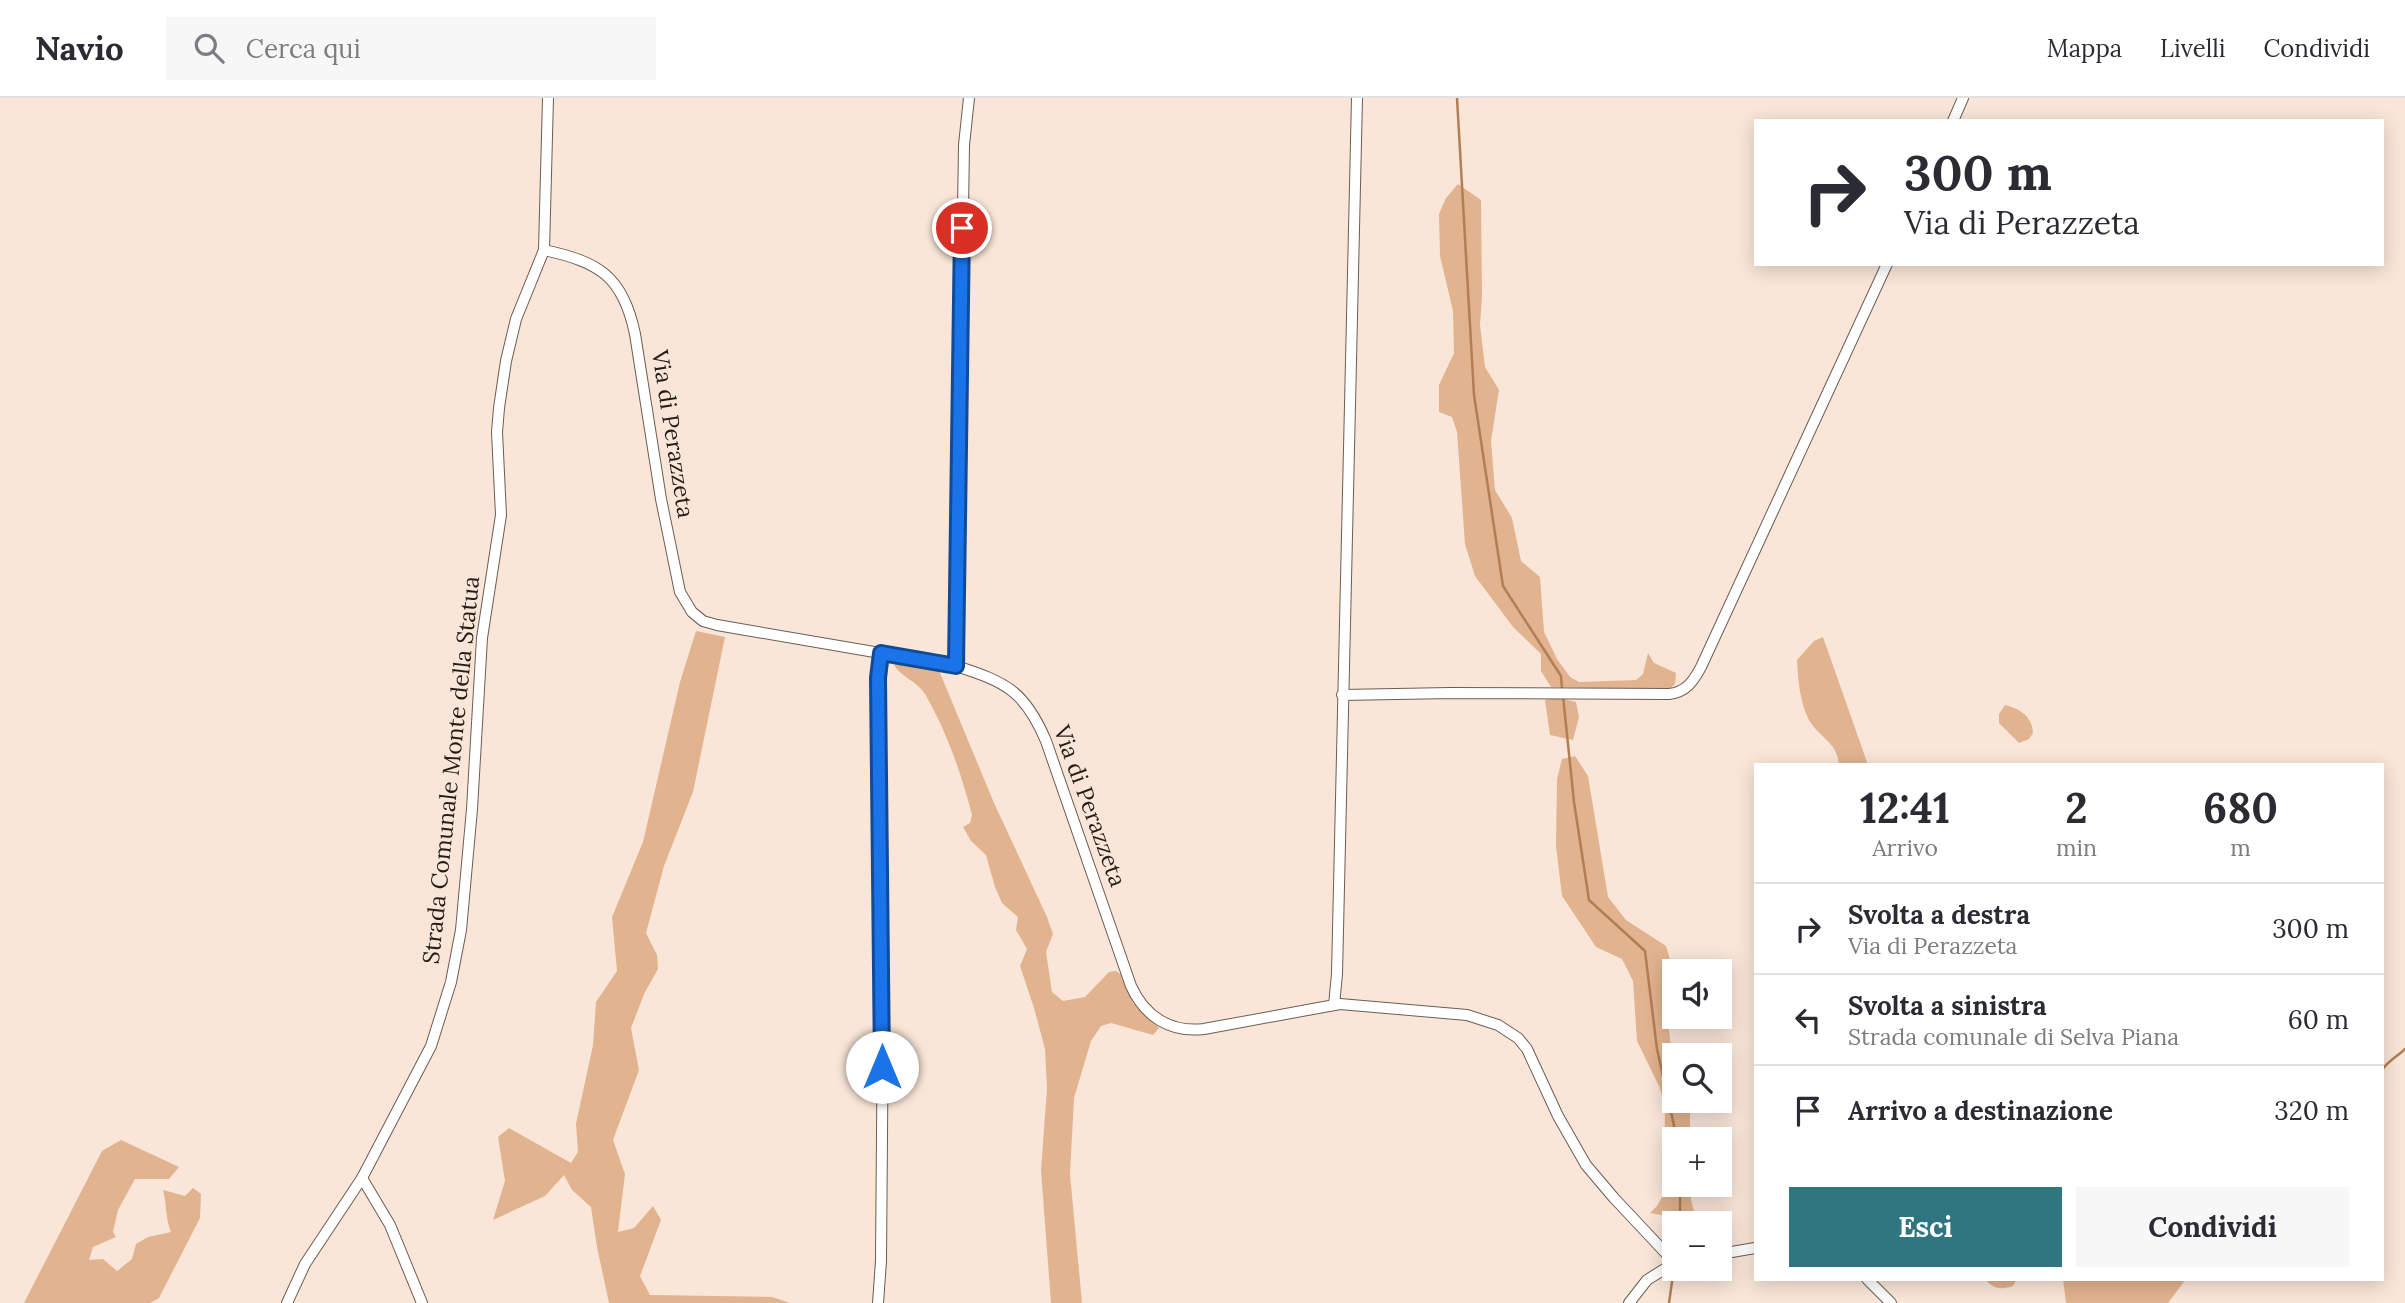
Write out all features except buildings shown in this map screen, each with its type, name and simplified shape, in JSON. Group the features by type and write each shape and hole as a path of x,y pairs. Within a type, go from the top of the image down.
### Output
{"street":[{"path":"544,250 548,98"},
{"path":"956,666 964,145 969,98"},
{"path":"1334,1004 1337,974 1357,98"},
{"path":"1954,119 1963,98"},
{"name":"Via di Perazzeta","path":"544,250 584,261 600,270 617,287 628,308 643,375 661,499 680,592 686,606 700,619 717,625 956,666 994,678 1008,686 1037,721 1131,986 1148,1013 1172,1027 1192,1030 1334,1004 1353,1004 1467,1015 1498,1025 1514,1035 1533,1058 1558,1116 1587,1164 1662,1250"},
{"name":"Strada Comunale Monte della Statua","path":"287,1303 305,1264 362,1178 431,1046 451,982 461,930 472,808 482,638 501,515 498,432 500,396 516,319 544,250"},
{"path":"1342,695 1669,694 1687,688 1701,667 1886,266"},
{"path":"878,1303 881,1261 883,1012 878,678 881,653"},
{"path":"362,1178 390,1225 422,1303"},
{"path":"1732,1252 1754,1248"},
{"path":"1629,1303 1647,1280 1662,1271"},
{"path":"1869,1281 1891,1303"}],"shaded area":[{"path":"1458,184 1481,200 1480,325 1485,367 1499,390 1491,441 1495,490 1512,518 1521,561 1540,577 1544,632 1557,659 1570,677 1579,682 1636,680 1643,674 1648,653 1654,663 1676,673 1675,684 1668,690 1551,687 1541,671 1541,654 1513,627 1475,576 1465,544 1457,432 1452,417 1439,412 1439,385 1454,353 1453,311 1440,256 1439,214 1446,198"},
{"path":"696,631 725,637 693,792 664,866 646,933 657,955 658,969 645,992 631,1028 639,1070 613,1140 625,1174 618,1232 634,1228 653,1206 661,1220 640,1276 650,1295 772,1297 790,1303 609,1303 591,1207 572,1190 564,1175 545,1196 493,1220 505,1181 498,1137 509,1128 571,1163 578,1152 576,1124 593,1045 596,1002 617,971 612,917 643,842 680,682"},
{"path":"1823,637 1867,763 1839,763 1832,745 1809,720 1800,691 1797,660 1814,641"},
{"path":"898,661 938,668 994,803 1053,934 1046,952 1052,992 1063,1001 1085,997 1109,972 1116,971 1122,975 1133,1003 1159,1028 1153,1035 1111,1023 1101,1026 1091,1041 1074,1098 1070,1174 1082,1303 1051,1303 1041,1170 1047,1089 1045,1049 1020,966 1027,949 1016,930 1018,917 1002,903 986,855 971,841 963,827 970,823 972,815 958,768 940,723 922,690 894,665"},
{"path":"1558,698 1576,702 1579,717 1573,740 1550,735 1545,700"},
{"path":"2005,705 2021,711 2028,718 2033,733 2029,739 2019,743 1999,723 1999,714"},
{"path":"1575,756 1588,776 1608,897 1626,920 1666,946 1670,959 1662,959 1662,1029 1669,1029 1671,1043 1662,1043 1662,1096 1637,1041 1633,981 1622,959 1596,947 1562,896 1556,846 1557,779 1562,759"},
{"path":"1665,1113 1690,1113 1690,1127 1665,1127"},
{"path":"121,1140 179,1167 169,1179 135,1179 118,1210 113,1232 116,1237 93,1247 89,1260 103,1259 117,1271 132,1259 136,1244 148,1237 171,1232 163,1190 185,1196 193,1188 201,1194 200,1218 159,1298 150,1303 24,1303 102,1151"},
{"path":"1662,1197 1691,1197 1694,1211 1662,1211 1662,1215 1650,1213"},
{"path":"1987,1281 2016,1281 2013,1286 2001,1288"},
{"path":"2063,1281 2184,1281 2168,1303 2066,1303"}],"waterway":[{"path":"1457,98 1474,395 1503,586 1561,676 1562,689"},
{"path":"1563,696 1574,802 1589,900 1645,951 1657,1049 1674,1127"},
{"path":"2384,1068 2405,1049"},
{"path":"1680,1197 1680,1211"},
{"path":"1669,1303 1672,1281"}],"route":[{"path":"882,1067 878,678 881,653 956,666 962,228"}]}
